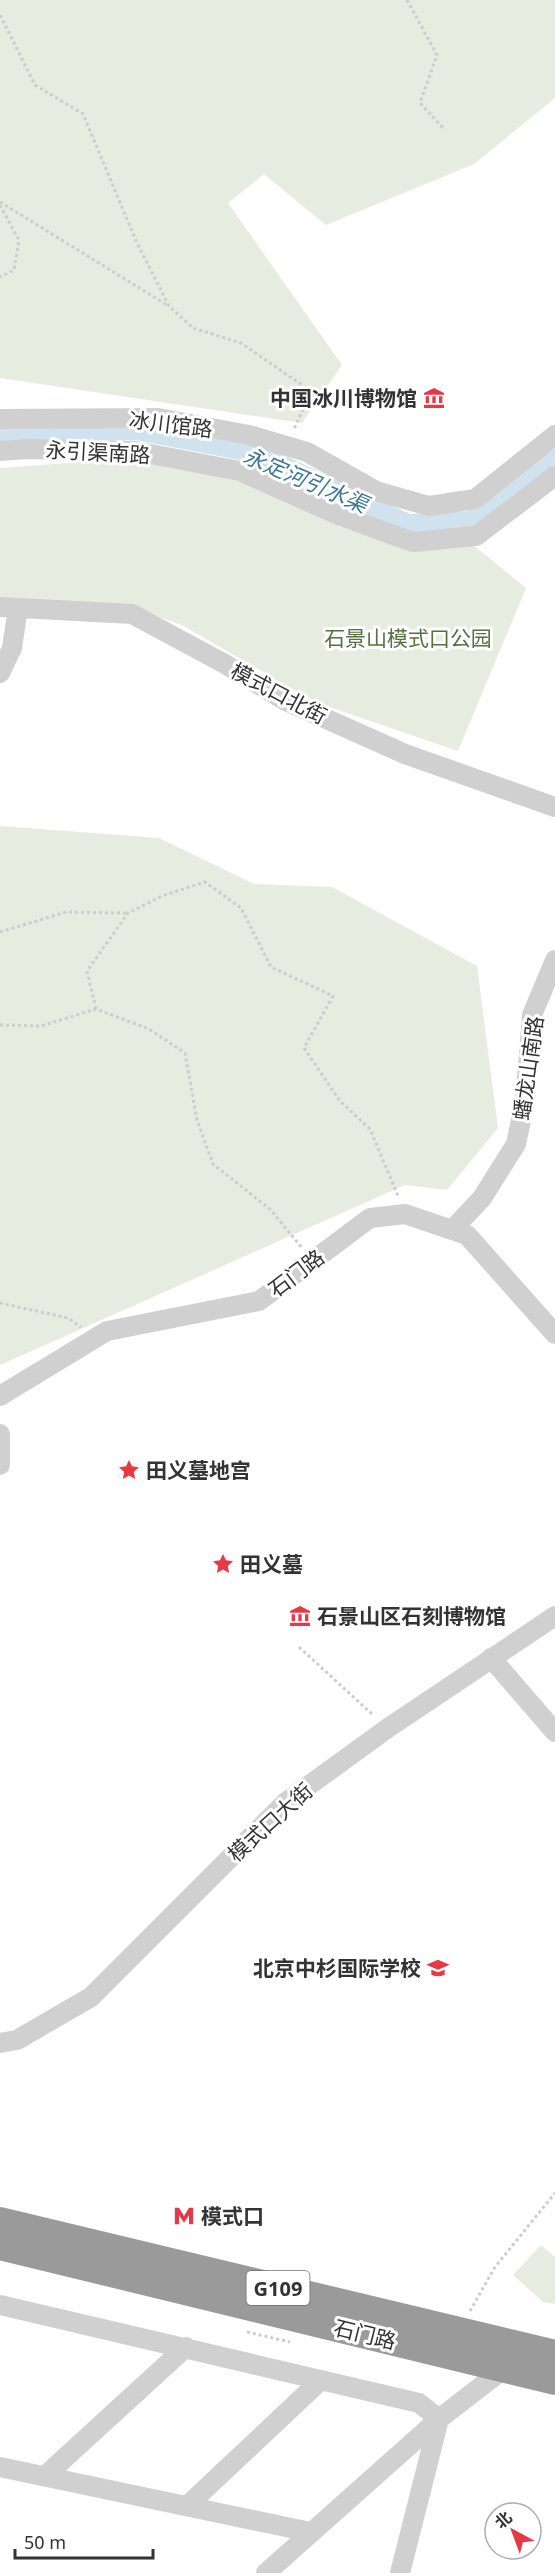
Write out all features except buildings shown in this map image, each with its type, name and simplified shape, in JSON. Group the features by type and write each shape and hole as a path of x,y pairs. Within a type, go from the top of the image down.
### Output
{"highway":[{"name":"石门路","path":"0,2222 459,2331 555,2380"},
{"name":"石门路","path":"0,2245 512,2358 555,2355"}],"street":[{"name":"冰川馆路","path":"0,419 158,418 249,435 307,452 376,491 429,506 475,499 555,435"},
{"name":"永引渠南路","path":"0,452 27,449 135,451 240,471 338,515 412,542 476,536 555,476"},
{"path":"0,673 12,648 9,607"},
{"name":"模式口北街","path":"9,607 132,614 225,664 284,700 405,754 555,807"},
{"name":"蟠龙山南路","path":"453,1229 482,1198 516,1144 525,1102 532,1015 555,960"},
{"name":"石门路","path":"0,1396 107,1331 259,1301 370,1218 405,1214 466,1234 555,1334"},
{"path":"0,1434 0,1465"},
{"name":"模式口大街","path":"0,2043 16,2040 91,1997 286,1802 388,1728 555,1616"},
{"path":"491,1658 555,1732"},
{"path":"0,2305 419,2403 439,2419"},
{"path":"45,2476 186,2347"},
{"path":"266,2573 439,2419 512,2358"},
{"path":"187,2506 321,2380"},
{"path":"400,2573 439,2419"},
{"path":"0,2467 310,2532"}],"path":[{"path":"407,0 436,55 420,103 445,130"},
{"path":"0,15 35,85 82,114 136,243 169,306"},
{"path":"0,204 169,306 193,328 241,343 305,387 306,403 286,446"},
{"path":"0,204 19,240 14,270 0,277"},
{"path":"0,932 66,912 128,913 162,896 205,882 241,908 271,967 333,996 304,1048 340,1101 370,1129 405,1214"},
{"path":"96,1009 87,971 128,913"},
{"path":"0,1025 41,1026 96,1009 150,1029 185,1053 197,1120 213,1164 271,1210 313,1261"},
{"path":"0,1303 68,1318 97,1337"},
{"path":"299,1647 388,1728"},
{"path":"459,2331 495,2267 555,2193"}],"green space":[{"path":"0,0 555,0 555,98 474,164 326,225 264,174 228,203 342,365 302,423 0,378"},
{"name":"石景山模式口公园","path":"134,458 242,480 340,527 406,548 473,545 526,588 458,751 315,702 182,625 132,608 0,600 0,468"},
{"path":"0,826 159,838 254,884 332,887 477,966 498,1128 447,1190 405,1185 0,1365"},
{"path":"541,2245 555,2257 555,2304 543,2302 513,2275"}],"waterway":[{"name":"永定河引水渠","path":"0,433 136,430 256,453 408,524 470,521 555,459"}],"place":[{"name":"中国冰川博物馆","path":"434,398"},
{"name":"田义墓地宫","path":"129,1470"},
{"name":"田义墓","path":"223,1564"},
{"name":"石景山区石刻博物馆","path":"300,1616"},
{"name":"北京中杉国际学校","path":"438,1968"},
{"name":"模式口","path":"184,2216"}]}
